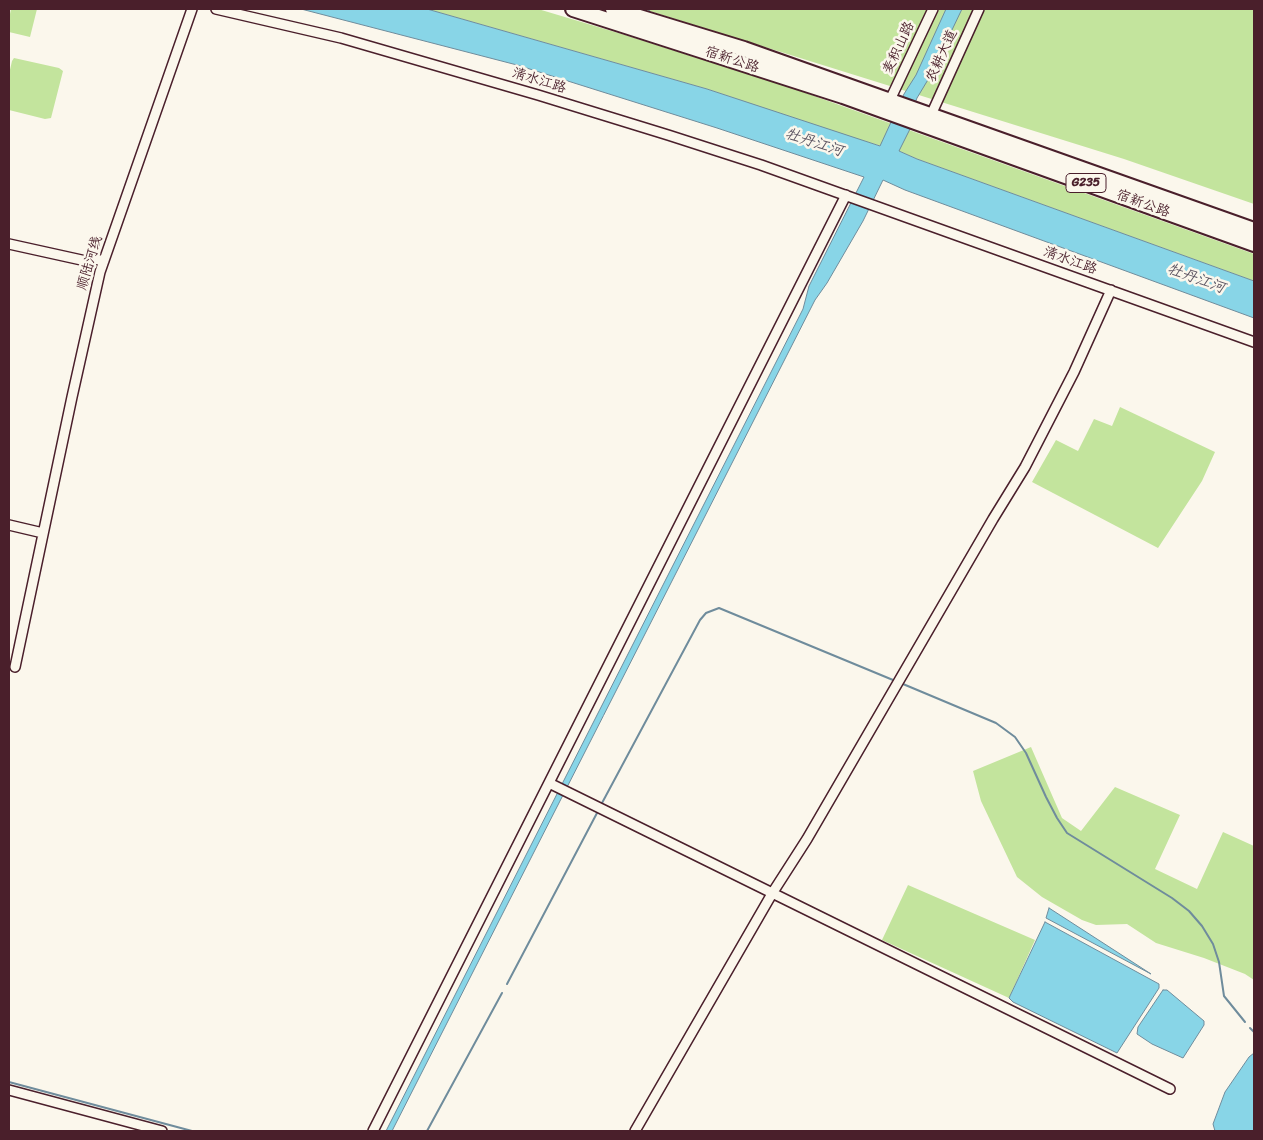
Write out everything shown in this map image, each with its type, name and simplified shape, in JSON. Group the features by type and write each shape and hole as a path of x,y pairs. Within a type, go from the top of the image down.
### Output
{"highway":[{"name":"宿新公路","path":"574,9 843,96 892,105"},
{"name":"宿新公路","path":"613,9 744,49 892,105"},
{"path":"892,105 924,116"},
{"name":"宿新公路","path":"924,116 1254,230"},
{"name":"宿新公路","path":"924,116 1254,244"}],"street":[{"name":"顺陆河线","path":"15,667 89,317 104,261 192,9"},
{"name":"清水江路","path":"216,9 341,38 538,94 761,165 1254,342"},
{"name":"麦积山路","path":"892,105 933,9"},
{"name":"农耕大道","path":"924,116 979,9"},
{"path":"373,1131 552,784 848,196"},
{"path":"9,244 86,261 95,259 104,261"},
{"path":"635,1131 773,892 807,839 988,527 1025,467 1074,372 1111,290"},
{"path":"9,525 43,533"},
{"path":"552,784 1170,1089"},
{"path":"9,1090 162,1131"}],"green space":[{"path":"11,9 37,9 30,37 9,32"},
{"path":"427,9 538,9 792,88 1254,254 1254,281 899,151 856,139 707,89"},
{"path":"643,9 1254,9 1254,204 1124,159"},
{"path":"14,58 59,68 63,71 51,118 45,119 9,110 9,74"},
{"path":"1120,407 1215,452 1202,481 1158,548 1032,482 1056,440 1078,451 1094,419 1112,426"},
{"path":"1031,747 1062,818 1081,831 1115,787 1180,815 1155,869 1197,889 1223,832 1254,846 1254,980 1245,974 1204,958 1156,943 1127,924 1096,925 1082,920 1042,897 1017,877 981,801 973,771"},
{"path":"908,885 1035,940 1009,998 882,940"}],"water":[{"name":"牡丹江河","path":"301,9 427,9 707,89 880,146 904,94 916,75 946,9 962,9 929,78 917,98 906,125 910,129 899,151 1254,281 1254,318 905,190 883,180 863,221 815,300 392,1131 386,1131 803,309 809,286 864,177 517,65"},
{"path":"1049,908 1148,972 1151,974 1046,918"},
{"path":"1045,922 1159,984 1159,988 1117,1053 1013,1002 1009,998"},
{"path":"1163,990 1167,990 1204,1021 1204,1025 1183,1058 1152,1044 1137,1034 1138,1027"},
{"path":"1254,1053 1254,1131 1215,1131 1213,1124 1225,1092 1249,1057"}],"waterway":[{"path":"602,803 700,620 706,613 719,608 893,680"},
{"path":"903,684 996,723 1015,737 1026,753 1046,797 1067,833 1172,898 1189,911 1202,926 1213,944 1219,962 1224,996 1245,1022"},
{"path":"507,984 597,813"},
{"path":"427,1131 502,993"},
{"path":"1250,1028 1254,1032"},
{"path":"9,1082 192,1131"}]}
